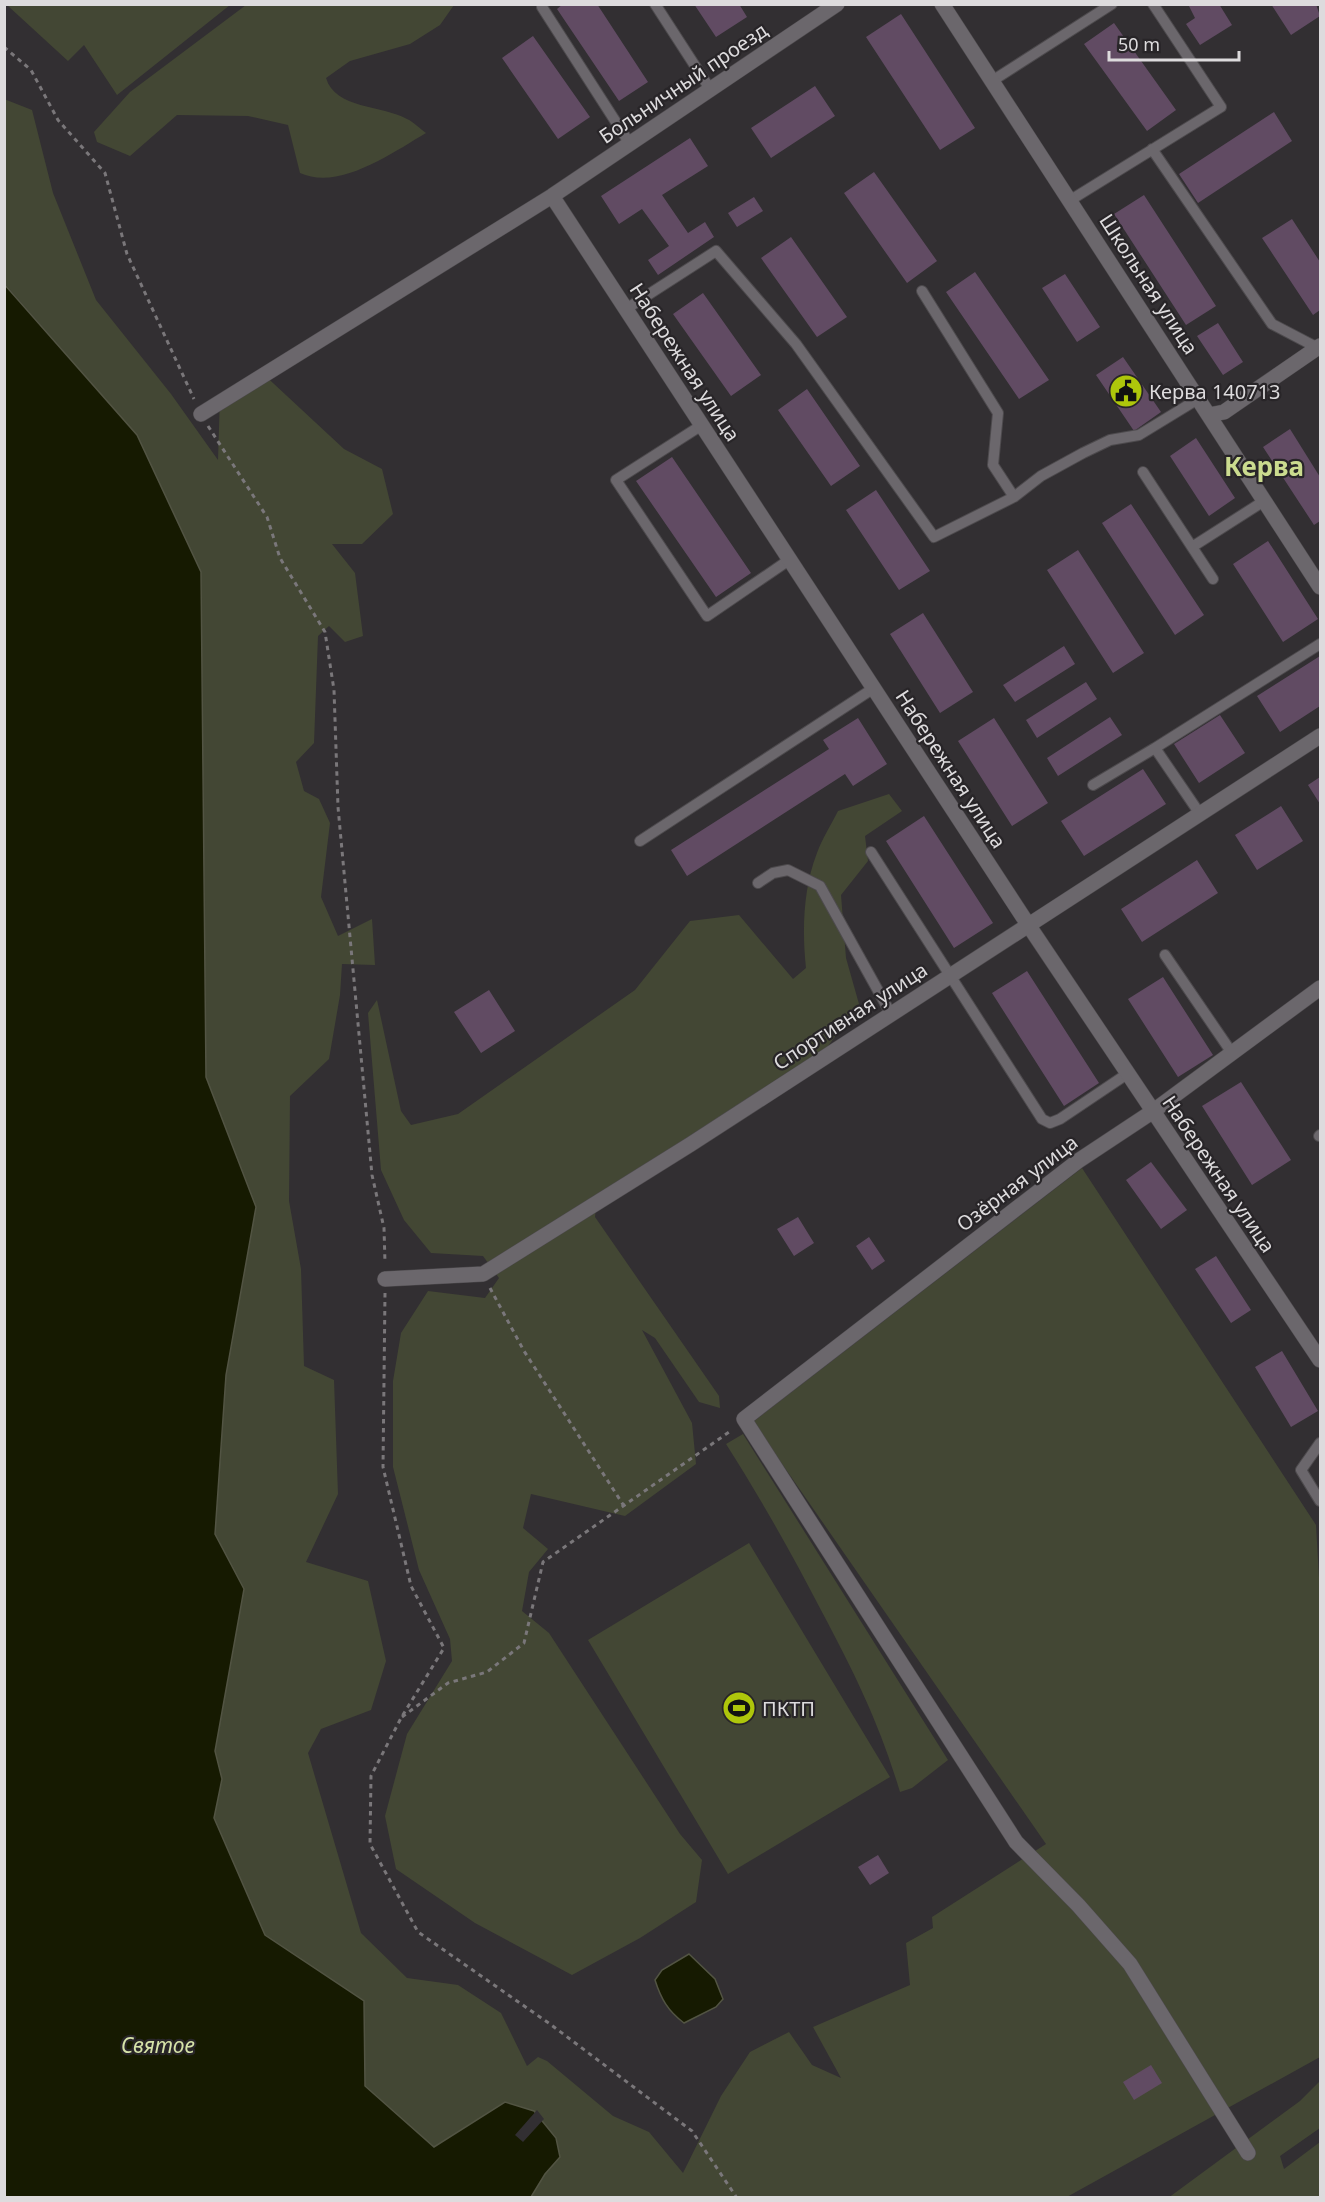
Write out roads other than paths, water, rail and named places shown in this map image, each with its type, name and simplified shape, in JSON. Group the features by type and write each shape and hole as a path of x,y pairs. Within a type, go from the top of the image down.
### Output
{"street":[{"name":"Больничный проезд","path":"201,414 552,196 837,4"},
{"name":"Школьная улица","path":"942,4 1320,587"},
{"name":"Набережная улица","path":"552,196 1029,926 1320,1360"},
{"path":"1209,415 1224,412 1319,347"},
{"name":"Спортивная улица","path":"385,1279 483,1274 1029,926 1320,736"},
{"name":"Озёрная улица","path":"1248,2153 1130,1964 1078,1905 1016,1842 744,1419 1078,1161 1152,1112 1320,988"}],"lane":[{"path":"655,4 710,89"},
{"path":"992,81 1112,4"},
{"path":"1069,201 1221,106 1153,4"},
{"path":"542,7 630,144"},
{"path":"1152,149 1272,324 1319,347"},
{"path":"626,309 716,251 796,344 934,537 1014,496 1041,476 1083,453 1110,440 1139,435 1198,399"},
{"path":"922,291 998,413 993,465 1014,496"},
{"path":"702,425 616,480 707,616 789,560"},
{"path":"1143,472 1213,579"},
{"path":"1192,547 1264,501"},
{"path":"1093,785 1320,644"},
{"path":"640,841 874,688"},
{"path":"1155,748 1200,814"},
{"path":"870,852 1042,1119 1050,1123 1060,1119 1127,1074"},
{"path":"758,883 773,873 788,870 820,886 891,1014"},
{"path":"1164,955 1232,1053"},
{"path":"1320,1443 1301,1470 1320,1501"}],"water":[{"name":"Святое","path":"4,284 137,435 201,572 206,1077 256,1207 226,1375 215,1534 244,1589 215,1751 222,1779 214,1818 265,1935 364,2001 365,2086 434,2147 505,2102 534,2111 556,2138 560,2157 545,2174 531,2197 5,2197"},
{"path":"689,1954 715,1979 723,1999 716,2007 684,2023 666,2004 655,1980 662,1970"}],"place":[{"name":"Керва 140713","path":"1126,391"},
{"name":"ПКТП","path":"739,1708"}],"district":[{"name":"Керва","path":"1264,466"}]}
